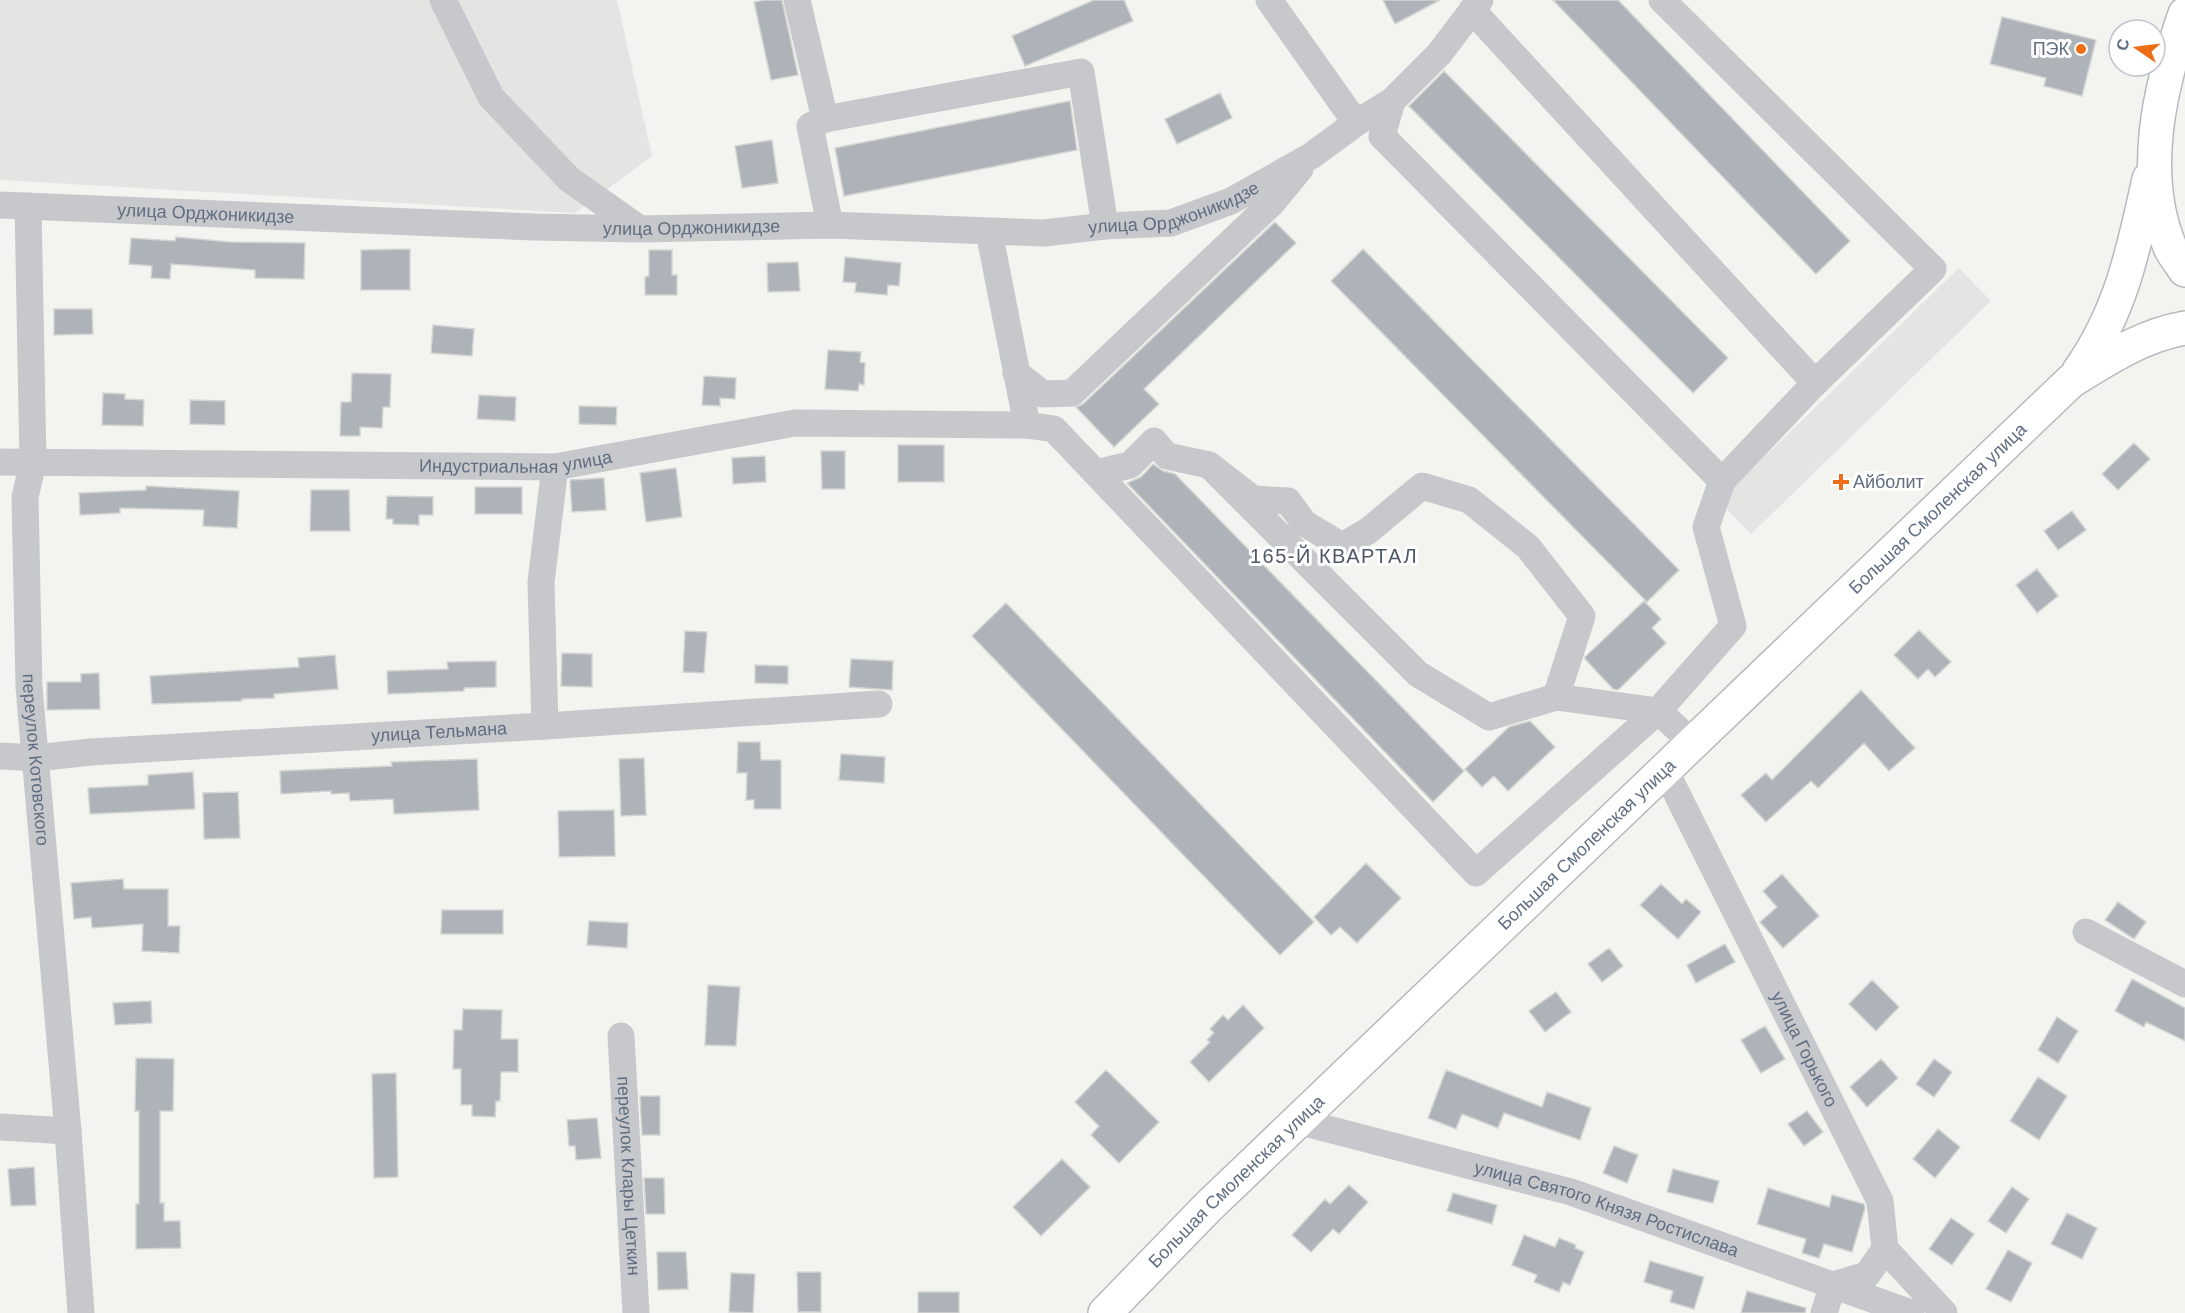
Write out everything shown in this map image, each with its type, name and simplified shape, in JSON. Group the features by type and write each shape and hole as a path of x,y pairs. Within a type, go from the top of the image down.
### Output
{"main road":[{"path":"2185,14 2173,48 2161,107 2154,159 2162,219 2171,248 2185,270"},
{"name":"Большая Смоленская улица","path":"1119,1307 1208,1207 2071,381 2096,347 2123,285 2154,159"},
{"name":"Большая Смоленская улица","path":"2071,381 2113,354 2144,340 2185,328"}],"street":[{"path":"444,0 491,96 569,179 640,229"},
{"path":"797,0 825,119"},
{"path":"1269,0 1356,123"},
{"path":"1658,711 1733,626 1706,527 1722,481 1815,383 1933,269 1662,0"},
{"path":"1476,5 1815,383"},
{"name":"улица Орджоникидзе","path":"0,205 534,227 640,229 830,225 1044,233 1105,226 1171,224 1231,201 1311,156 1356,123 1392,101 1439,54 1476,5"},
{"path":"830,225 810,126 825,119 1081,72 1105,226"},
{"path":"1392,101 1382,136 1722,481"},
{"path":"1016,373 1043,394 1072,393 1272,203 1311,156"},
{"name":"переулок Котовского","path":"28,206 33,463 25,497 29,687 68,1131 81,1313"},
{"path":"989,232 1027,425"},
{"name":"Индустриальная улица","path":"0,462 555,468 795,423 1027,425 1054,429 1476,873 1658,711"},
{"path":"1096,473 1130,465 1154,441 1167,456 1209,465 1253,499 1288,501 1304,523 1342,546 1368,531 1422,486 1469,500 1528,547 1582,616 1556,697"},
{"path":"1209,465 1418,674 1489,717 1556,697 1658,711 1692,743"},
{"path":"544,726 541,582 555,468"},
{"name":"улица Тельмана","path":"0,756 36,759 91,752 879,704"},
{"name":"улица Горького","path":"1665,770 1880,1202 1885,1248"},
{"path":"2086,932 2185,984"},
{"name":"переулок Клары Цеткин","path":"621,1036 636,1313"},
{"name":"улица Святого Князя Ростислава","path":"1297,1121 1571,1192 1911,1313"},
{"path":"0,1127 68,1131"},
{"path":"1824,1313 1833,1285 1867,1275 1885,1248 1944,1313"}],"shaded area":[{"path":"0,0 617,0 652,156 575,213 0,180"},
{"path":"1959,268 1991,301 1751,534 1719,501"}],"building":[{"path":"782,0 798,75 771,80 754,2"},
{"path":"1094,0 1124,0 1133,21 1025,66 1012,36"},
{"path":"1383,0 1440,0 1395,24"},
{"path":"1553,0 1618,0 1850,241 1816,274"},
{"path":"2002,17 2096,40 2082,96 2044,86 2046,78 1990,64"},
{"path":"1444,71 1728,358 1693,393 1409,106"},
{"path":"1220,93 1232,118 1177,144 1165,119"},
{"path":"1070,101 1077,150 844,196 835,148"},
{"path":"772,140 778,183 742,188 735,146"},
{"path":"1275,222 1296,243 1144,389 1159,404 1114,447 1076,407 1083,404"},
{"path":"176,237 230,242 305,243 304,279 255,278 255,270 171,264 170,279 151,278 152,266 129,264 131,238 175,241"},
{"path":"410,249 410,290 361,290 361,250"},
{"path":"1363,249 1679,570 1647,602 1331,281"},
{"path":"649,250 672,250 672,275 677,275 677,295 645,295 645,277 649,276"},
{"path":"845,257 901,263 899,286 888,285 887,295 855,292 856,283 843,282"},
{"path":"798,262 800,291 768,292 767,263"},
{"path":"54,309 92,309 93,334 54,335"},
{"path":"433,325 474,329 472,356 431,353"},
{"path":"828,350 861,352 860,362 865,363 864,385 859,384 858,391 825,389"},
{"path":"352,373 391,374 390,407 383,407 382,428 360,427 360,436 340,436 341,402 351,402"},
{"path":"704,376 736,378 735,399 720,398 720,406 702,405"},
{"path":"103,393 125,394 125,399 144,400 143,426 102,425"},
{"path":"479,395 516,397 515,421 477,419"},
{"path":"190,400 225,401 225,425 190,424"},
{"path":"579,406 617,407 616,425 579,424"},
{"path":"2134,443 2150,459 2118,490 2102,474"},
{"path":"898,445 944,445 944,482 898,482"},
{"path":"821,451 845,451 845,489 822,489"},
{"path":"765,456 766,482 733,484 732,458"},
{"path":"1153,464 1163,471 1175,474 1464,771 1433,802 1127,483 1141,477"},
{"path":"676,468 682,517 646,522 640,473"},
{"path":"604,478 606,510 572,512 570,480"},
{"path":"146,486 239,491 237,528 203,526 204,510 120,508 120,513 80,515 79,493 146,490"},
{"path":"475,487 522,487 522,514 475,514"},
{"path":"311,490 349,490 350,531 310,531"},
{"path":"387,496 433,497 433,515 419,515 419,525 393,524 393,519 386,519"},
{"path":"2072,511 2086,530 2058,550 2044,531"},
{"path":"2037,569 2058,596 2037,613 2016,585"},
{"path":"1644,601 1661,619 1652,628 1666,643 1618,690 1613,689 1585,657"},
{"path":"1006,603 1314,922 1280,955 972,636"},
{"path":"1919,630 1951,662 1935,677 1928,669 1918,679 1894,655"},
{"path":"685,631 707,632 704,673 683,672"},
{"path":"562,653 592,654 592,687 561,686"},
{"path":"335,655 338,689 274,694 274,698 242,699 242,701 152,704 150,676 299,667 298,658"},
{"path":"851,659 893,661 892,690 849,687"},
{"path":"496,661 496,687 464,688 464,691 388,694 387,671 448,669 447,662"},
{"path":"755,665 788,666 788,684 755,683"},
{"path":"99,673 100,709 47,710 47,682 81,682 81,674"},
{"path":"1861,690 1915,748 1889,771 1864,743 1818,788 1811,781 1766,822 1741,795 1766,773 1772,780"},
{"path":"1530,721 1555,747 1508,791 1494,776 1482,787 1465,769 1509,727"},
{"path":"738,742 760,742 761,760 781,760 781,809 754,809 754,800 746,800 747,773 737,773"},
{"path":"841,754 885,757 884,783 839,780"},
{"path":"644,758 646,815 621,816 619,759"},
{"path":"477,759 479,810 394,814 393,799 350,801 349,793 331,794 331,791 281,794 280,771 392,766 391,762"},
{"path":"193,772 195,809 90,814 88,788 148,785 148,775"},
{"path":"238,792 240,838 204,839 203,793"},
{"path":"614,810 615,856 559,857 558,811"},
{"path":"1366,863 1401,898 1357,943 1340,927 1331,935 1314,917"},
{"path":"1782,874 1819,916 1783,948 1760,922 1777,907 1763,891"},
{"path":"123,879 124,889 168,889 168,926 180,926 179,953 142,951 143,924 92,928 91,917 74,919 71,883"},
{"path":"1661,884 1682,904 1686,899 1701,912 1678,939 1640,905"},
{"path":"2118,902 2146,922 2134,939 2105,920"},
{"path":"442,910 503,910 503,934 441,934"},
{"path":"589,921 628,923 627,948 587,945"},
{"path":"1725,944 1735,962 1696,983 1687,965"},
{"path":"1609,948 1623,966 1602,982 1588,964"},
{"path":"2132,979 2185,1008 2185,1041 2146,1022 2144,1027 2115,1011"},
{"path":"1872,980 1899,1007 1876,1031 1849,1004"},
{"path":"708,985 740,987 736,1046 705,1045"},
{"path":"1556,992 1571,1012 1545,1032 1529,1011"},
{"path":"151,1001 152,1023 115,1025 113,1003"},
{"path":"1243,1005 1264,1028 1209,1082 1190,1062 1210,1042 1207,1040 1214,1033 1210,1029 1223,1015 1228,1020"},
{"path":"463,1009 502,1010 501,1039 518,1039 518,1072 501,1072 500,1101 496,1101 495,1117 472,1116 472,1105 461,1105 461,1069 453,1069 454,1030 462,1030"},
{"path":"2057,1017 2078,1031 2058,1063 2038,1050"},
{"path":"1765,1026 1785,1059 1761,1073 1741,1040"},
{"path":"136,1058 174,1059 173,1111 160,1111 160,1203 164,1203 164,1221 180,1221 181,1248 136,1249 136,1204 139,1204 139,1111 135,1111"},
{"path":"1881,1059 1898,1078 1867,1107 1850,1087"},
{"path":"1934,1059 1952,1072 1934,1097 1916,1084"},
{"path":"1106,1070 1159,1122 1119,1163 1091,1135 1099,1126 1075,1102"},
{"path":"1446,1070 1542,1107 1547,1092 1591,1108 1580,1140 1504,1113 1498,1128 1462,1114 1456,1129 1428,1118"},
{"path":"396,1073 398,1177 374,1178 372,1074"},
{"path":"2038,1077 2067,1096 2039,1140 2010,1121"},
{"path":"640,1096 660,1096 660,1135 642,1135"},
{"path":"1807,1111 1823,1132 1804,1146 1788,1124"},
{"path":"597,1118 601,1158 576,1160 575,1146 569,1146 567,1120"},
{"path":"1938,1129 1960,1147 1935,1178 1913,1159"},
{"path":"1614,1146 1638,1155 1627,1183 1603,1173"},
{"path":"1062,1159 1090,1187 1041,1236 1013,1207"},
{"path":"34,1167 36,1205 11,1206 8,1169"},
{"path":"1673,1169 1719,1181 1713,1203 1667,1192"},
{"path":"644,1178 664,1178 665,1214 646,1214"},
{"path":"1349,1185 1368,1202 1339,1234 1333,1229 1311,1252 1292,1235 1325,1199 1330,1204"},
{"path":"2012,1187 2029,1199 2006,1233 1988,1221"},
{"path":"1768,1188 1829,1207 1832,1195 1864,1204 1865,1208 1852,1252 1824,1244 1819,1258 1802,1253 1806,1239 1757,1224"},
{"path":"1453,1193 1497,1205 1492,1224 1447,1211"},
{"path":"2067,1213 2097,1228 2082,1259 2051,1244"},
{"path":"1951,1218 1974,1234 1952,1265 1929,1249"},
{"path":"1524,1235 1555,1247 1559,1238 1576,1245 1575,1248 1584,1252 1570,1285 1563,1282 1559,1292 1534,1282 1537,1275 1512,1265"},
{"path":"2008,1250 2032,1263 2011,1302 1986,1289"},
{"path":"657,1252 686,1252 688,1289 658,1290"},
{"path":"1650,1261 1704,1277 1694,1309 1670,1302 1673,1291 1644,1282"},
{"path":"797,1272 821,1272 821,1312 798,1312"},
{"path":"731,1273 755,1274 753,1313 729,1312"},
{"path":"1747,1291 1806,1308 1805,1313 1741,1313"},
{"path":"918,1292 959,1292 959,1313 918,1313"}],"place":[{"name":"ПЭК","path":"2081,49"},
{"name":"Айболит","path":"1841,482"}],"district":[{"name":"165-Й КВАРТАЛ","path":"1334,556"}]}
